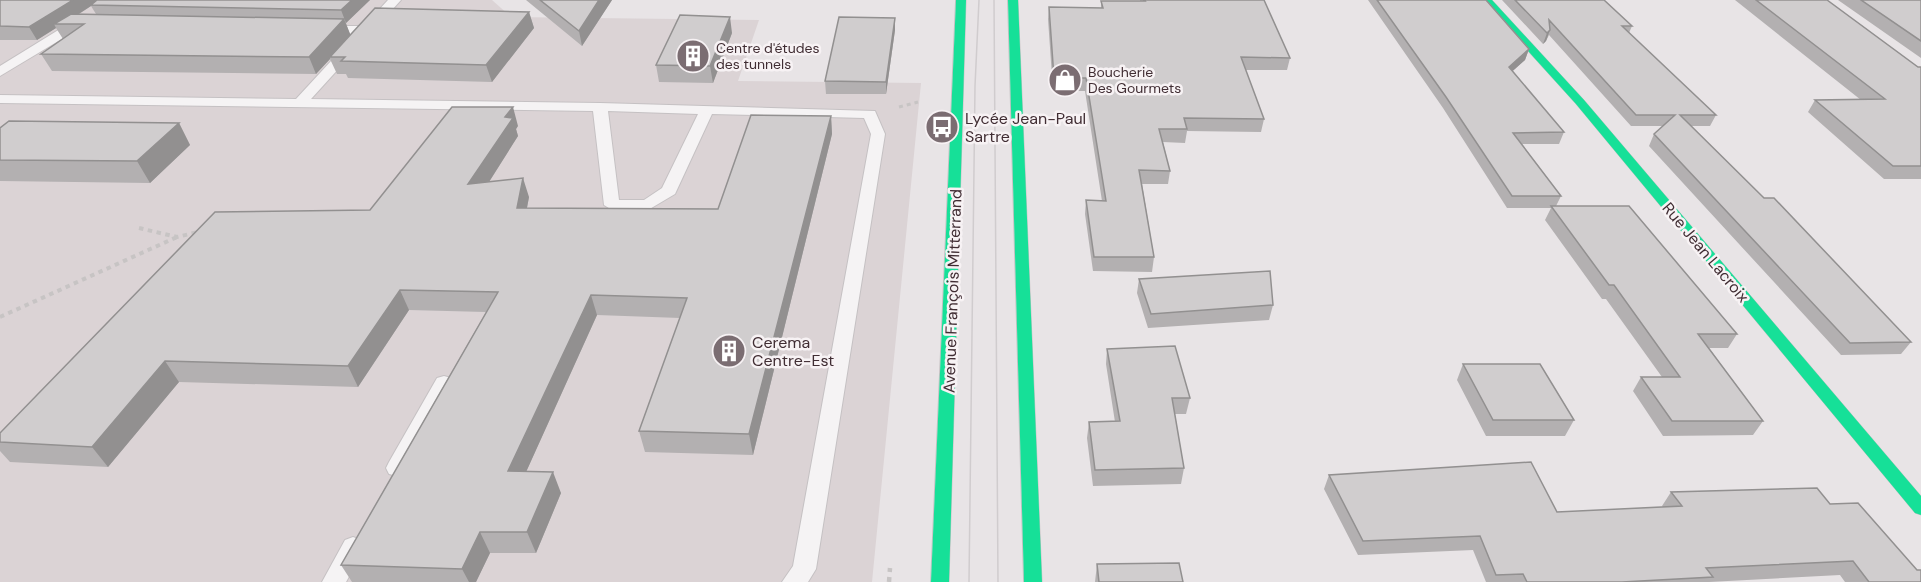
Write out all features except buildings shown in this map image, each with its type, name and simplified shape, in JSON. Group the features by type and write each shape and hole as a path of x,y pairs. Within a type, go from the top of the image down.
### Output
{"street":[{"name":"Avenue François Mitterrand","path":"940,582 961,0"},
{"path":"1013,0 1033,582"},
{"name":"Rue Jean Lacroix","path":"1487,0 1580,102 1921,508"}],"lane":[{"path":"300,103 395,0"},
{"path":"0,72 77,24 98,18"},
{"path":"308,28 366,30"},
{"path":"0,99 600,107 870,114 878,134 804,569 794,582"},
{"path":"600,107 612,205 648,205 669,191 707,110"},
{"path":"386,488 444,383"},
{"path":"334,582 363,530"}],"path":[{"path":"870,114 919,101 959,101"},
{"path":"139,228 177,237"},
{"path":"0,317 177,237 209,229"}],"shaded area":[{"path":"0,0 492,0 511,17 759,20 738,81 921,83 872,582 0,582"}],"tram line":[{"path":"969,582 975,86 979,0"},
{"path":"994,0 998,582"}],"traffic: fast":[{"path":"940,582 961,0"},
{"path":"1013,0 1033,582"},
{"path":"1487,0 1580,102 1921,508"}],"place":[{"name":"Centre d'études des tunnels","path":"693,56"},
{"name":"Boucherie Des Gourmets","path":"1065,80"},
{"name":"Lycée Jean-Paul Sartre","path":"942,127"},
{"name":"Cerema Centre-Est","path":"729,351"}]}
